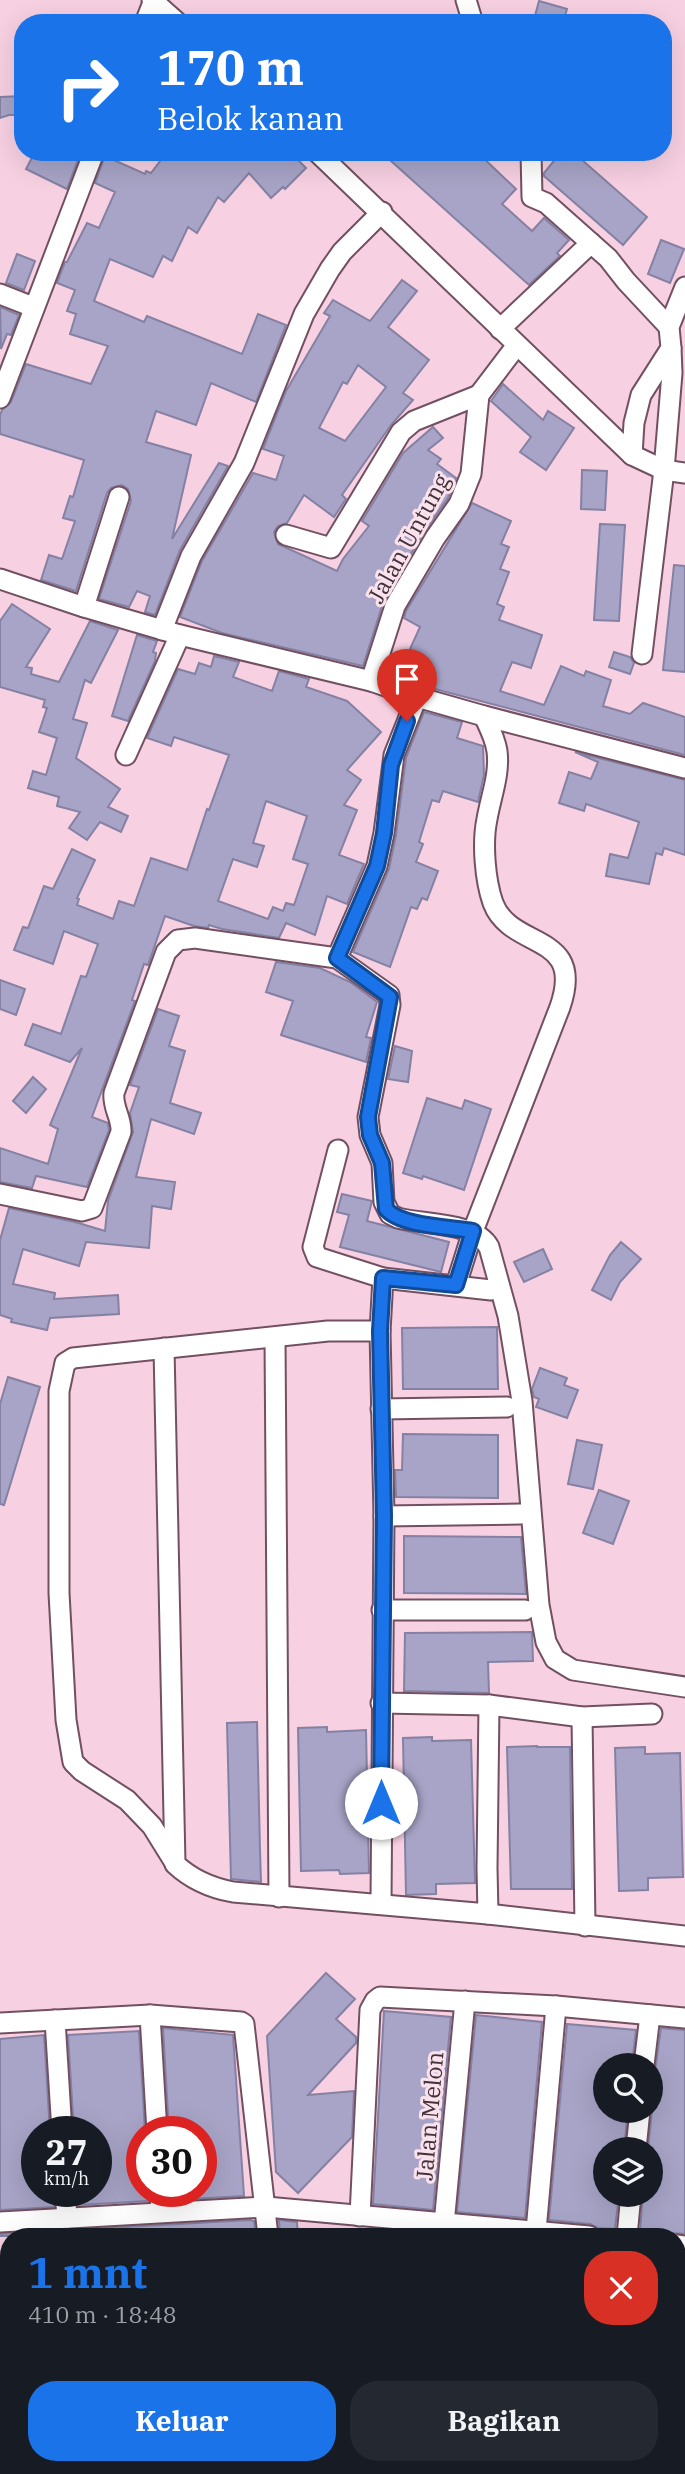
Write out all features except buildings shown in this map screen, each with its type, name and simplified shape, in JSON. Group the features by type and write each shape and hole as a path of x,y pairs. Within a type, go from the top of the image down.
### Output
{"street":[{"path":"153,0 168,14"},
{"path":"0,398 90,161"},
{"path":"327,161 632,455 664,470 685,473"},
{"path":"531,161 532,197 546,203 608,258 669,327"},
{"path":"126,755 171,632 191,556 244,463 304,314 342,252 382,212"},
{"path":"500,329 591,243"},
{"path":"642,654 664,470 672,373 669,327 685,287"},
{"path":"0,294 33,307"},
{"path":"286,535 331,548 401,432 414,421 480,395 517,345"},
{"path":"632,455 634,423 641,395 671,348"},
{"name":"Jalan Untung","path":"371,681 395,606 459,504 471,474 480,395"},
{"path":"84,607 119,497"},
{"path":"0,579 171,632 371,681 484,716 685,768"},
{"path":"337,958 377,866 394,755 417,697"},
{"path":"456,1285 473,1231 560,1007 566,981 564,969 552,950 506,922 498,914 492,901 484,845 486,821 496,783 497,752 495,739 484,716"},
{"path":"0,1194 82,1211 92,1208 121,1132 121,1120 114,1104 114,1093 166,952 178,940 195,938 337,958 390,997 368,1117 370,1135 382,1163 386,1209 390,1214 409,1221 473,1231 485,1240 489,1247 512,1332 522,1401 540,1605 546,1642 555,1659 573,1670 685,1687"},
{"path":"338,1150 313,1252 322,1260 383,1278 491,1290"},
{"path":"381,1904 384,1516 380,1331 383,1278"},
{"path":"380,1331 328,1331 73,1359 65,1363 59,1391 60,1593 66,1720 73,1762 82,1771 127,1800 152,1826 175,1864 184,1873 219,1890 488,1914 685,1936"},
{"path":"275,1338 279,1897"},
{"path":"164,1348 175,1864"},
{"path":"381,1409 507,1407"},
{"path":"384,1516 521,1514"},
{"path":"382,1610 525,1610"},
{"path":"381,1703 489,1705 582,1717 652,1714"},
{"path":"488,1914 489,1705"},
{"path":"582,1717 585,1926"},
{"path":"360,2216 372,2005 375,2001 385,1997 556,2006 685,2018"},
{"name":"Jalan Melon","path":"444,2228 464,2001"},
{"path":"537,2228 556,2006"},
{"path":"150,2015 156,2116"},
{"path":"0,2023 150,2015 244,2024 267,2228"},
{"path":"646,2053 650,2015"},
{"path":"55,2020 61,2116"},
{"path":"66,2207 66,2218"},
{"path":"161,2207 161,2212"},
{"path":"0,2222 266,2207 360,2216 432,2228"},
{"path":"628,2228 630,2207"}],"route":[{"path":"381,1803 384,1516 380,1331 383,1278 456,1285 473,1231 409,1221 390,1214 386,1209 382,1163 370,1135 368,1117 390,997 337,958 377,866 382,848 391,765 407,721"}]}
